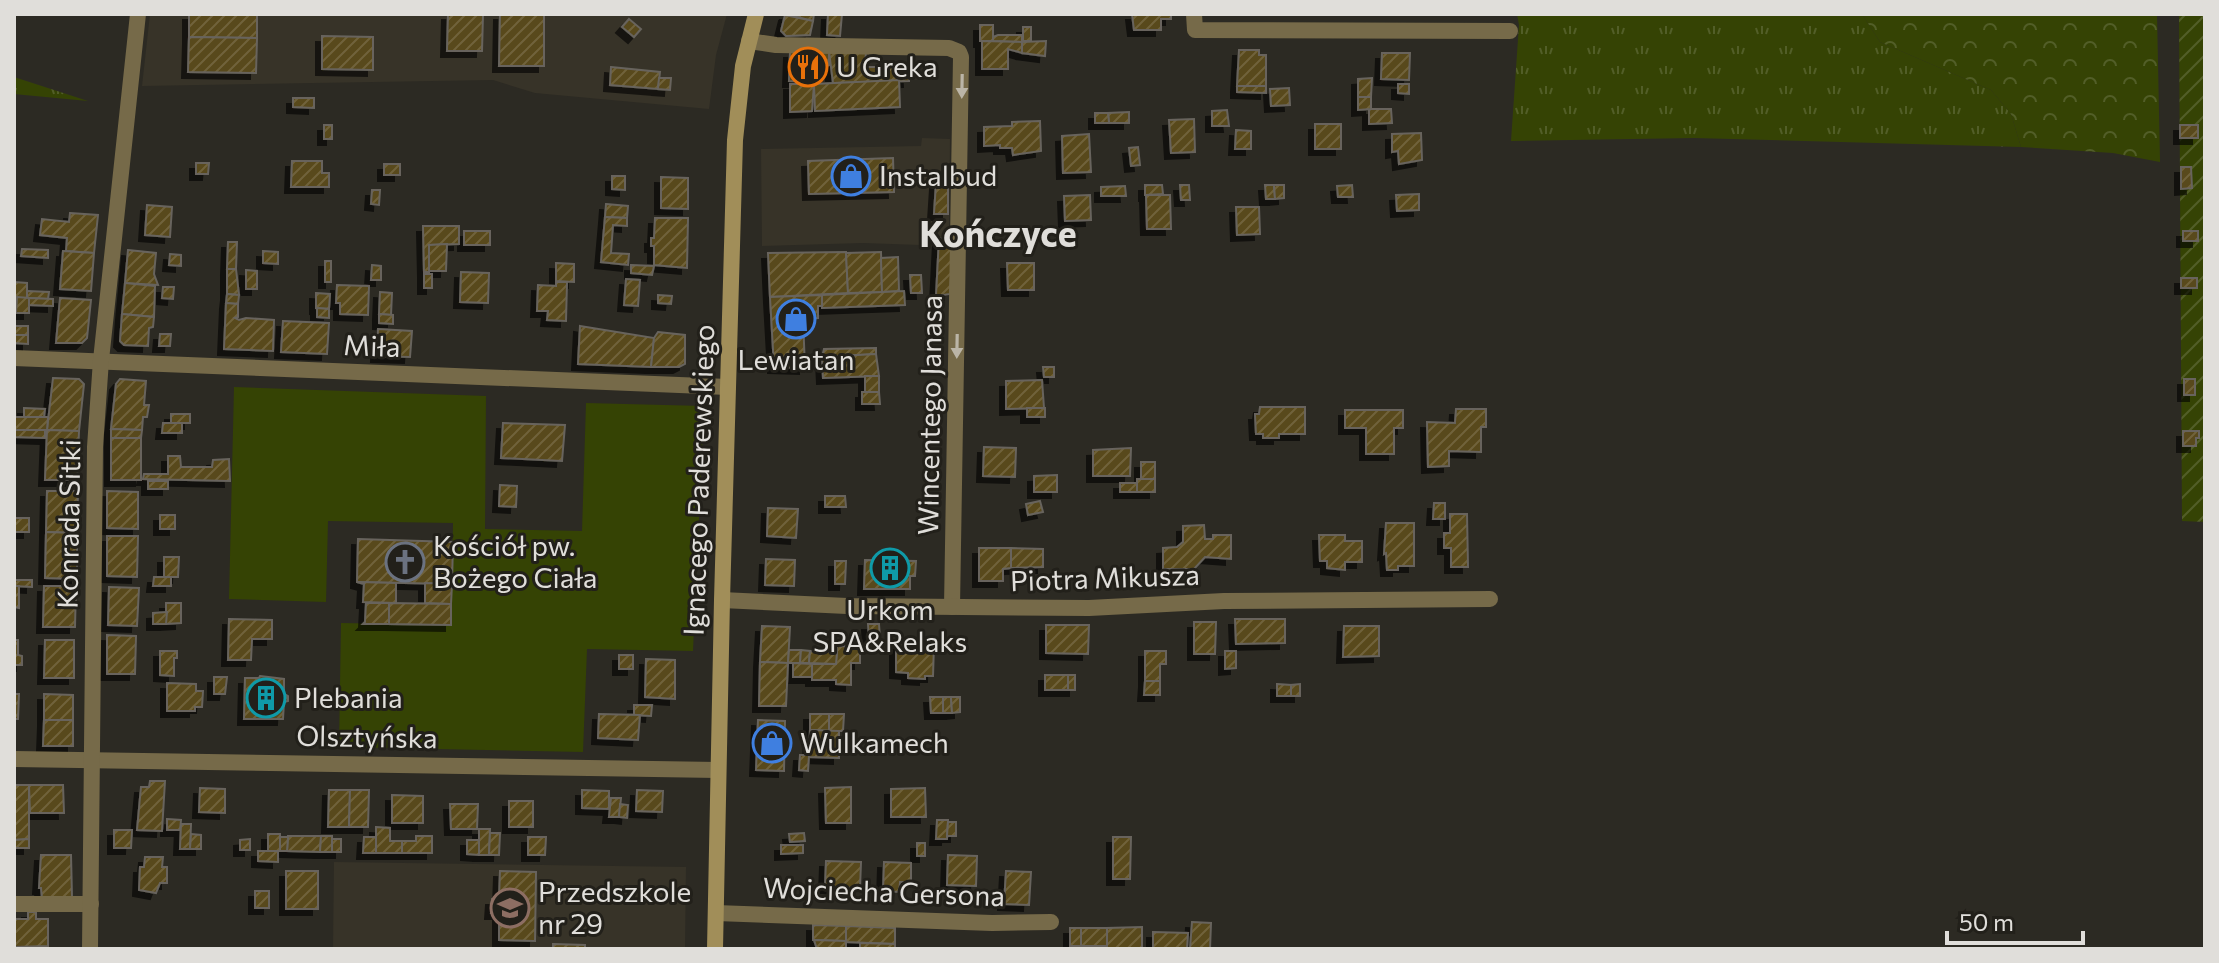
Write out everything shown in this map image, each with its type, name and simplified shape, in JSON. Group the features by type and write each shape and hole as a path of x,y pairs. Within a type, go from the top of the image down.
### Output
{"main road":[{"name":"Ignacego Paderewskiego","path":"715,949 735,140 740,90 756,14"}],"street":[{"name":"Konrada Sitki","path":"90,949 94,504 101,360 138,14"},
{"path":"1194,14 1195,30 1510,31"},
{"name":"Wincentego Janasa","path":"749,41 776,45 949,48 961,57 952,607"},
{"name":"Miła","path":"14,358 728,387"},
{"name":"Piotra Mikusza","path":"722,600 847,606 1089,608 1224,601 1490,599"},
{"name":"Olsztyńska","path":"14,759 718,770"},
{"path":"14,904 91,904"},
{"name":"Wojciecha Gersona","path":"716,913 992,923 1051,922"}],"shaded area":[{"path":"150,14 727,14 716,55 709,109 535,93 493,80 142,86"},
{"name":"Instalbud","path":"922,138 950,139 949,237 920,237 920,245 762,246 761,149 921,146"},
{"name":"Przedszkole nr 29","path":"334,862 686,867 685,949 333,949"}],"green space":[{"path":"1517,14 1862,14 1880,42 1991,90 2011,114 2021,147 1694,138 1511,141 1519,25"},
{"path":"1862,14 2157,14 2160,162 2113,153 2021,147 2011,114 1991,90 1880,42"},
{"path":"2179,14 2205,14 2205,522 2182,521"},
{"path":"14,77 88,101 14,94"},
{"path":"234,387 486,396 485,529 582,531 586,403 704,406 693,651 587,649 583,752 339,747 341,623 451,625 453,523 328,521 326,602 229,599"}],"building":[{"path":"189,14 257,14 257,38 189,37"},
{"path":"448,14 483,14 482,51 447,51"},
{"path":"500,14 544,14 544,66 499,66"},
{"path":"785,14 814,14 813,21"},
{"path":"828,14 842,14 840,36 827,35"},
{"path":"1132,14 1171,14 1171,19 1161,19 1161,30 1134,30"},
{"path":"785,15 813,21 810,35 786,36 781,31"},
{"path":"629,19 641,29 634,37 622,27"},
{"path":"980,25 993,25 993,41 980,41"},
{"path":"1023,27 1031,27 1031,41 1023,41"},
{"path":"1022,35 1022,42 993,41 993,37"},
{"path":"322,36 373,37 373,70 322,69"},
{"path":"189,37 257,38 256,73 188,72"},
{"path":"982,41 1022,42 1022,53 1008,49 1008,69 982,69"},
{"path":"1046,41 1045,56 1022,53 1022,42"},
{"path":"1239,50 1259,50 1259,55 1266,55 1266,86 1237,86"},
{"name":"U Greka","path":"829,51 829,65 820,68 819,82 789,81 790,52"},
{"path":"829,51 866,51 865,67 908,67 909,81 833,83"},
{"path":"1382,53 1410,53 1409,80 1381,79"},
{"path":"611,67 660,72 658,89 610,85"},
{"path":"659,78 671,78 670,90 658,89"},
{"path":"1372,78 1371,97 1358,97 1358,79"},
{"path":"899,80 900,107 815,111 814,84"},
{"path":"790,84 814,84 812,111 790,112"},
{"path":"1398,84 1409,84 1409,94 1398,93"},
{"path":"1237,86 1266,86 1266,93 1237,92"},
{"path":"1289,88 1290,105 1271,106 1270,89"},
{"path":"1358,97 1371,97 1371,109 1358,110"},
{"path":"293,98 314,98 314,108 293,107"},
{"path":"1371,109 1391,109 1392,123 1369,124"},
{"path":"1227,110 1229,126 1212,126 1212,111"},
{"path":"1129,112 1129,123 1109,123 1108,113"},
{"path":"1095,113 1108,113 1109,123 1095,123"},
{"path":"1194,119 1195,152 1171,153 1169,120"},
{"path":"1040,121 1041,151 1013,155 1012,148 984,146 984,127"},
{"path":"1315,124 1341,124 1341,149 1315,149"},
{"path":"324,125 332,125 332,139 324,139"},
{"path":"2180,125 2198,125 2198,138 2180,138"},
{"path":"1236,130 1251,131 1251,149 1235,149"},
{"path":"1421,133 1422,160 1399,164 1398,151 1392,152 1392,134"},
{"path":"1089,134 1091,172 1063,173 1062,136"},
{"path":"1138,147 1140,165 1131,166 1129,148"},
{"name":"Instalbud","path":"893,158 894,192 809,194 808,161"},
{"path":"292,161 322,161 322,173 329,173 329,187 291,187"},
{"path":"196,163 209,163 208,174 196,174"},
{"path":"384,164 400,164 400,175 384,175"},
{"path":"2181,167 2191,167 2192,188 2181,189"},
{"path":"612,176 625,176 625,190 612,189"},
{"path":"661,177 688,178 688,209 661,208"},
{"path":"936,183 948,184 948,214 934,214"},
{"path":"1145,185 1162,185 1163,194 1145,195"},
{"path":"1180,185 1189,185 1190,200 1181,200"},
{"path":"1265,185 1274,185 1275,199 1266,199"},
{"path":"1274,185 1284,185 1284,198 1275,199"},
{"path":"1352,185 1353,197 1338,197 1337,186"},
{"path":"1125,186 1126,196 1101,196 1101,187"},
{"path":"372,190 380,190 379,205 371,204"},
{"path":"1419,194 1419,210 1397,211 1396,195"},
{"path":"1090,195 1091,220 1065,221 1064,196"},
{"path":"1146,195 1170,195 1171,229 1147,229"},
{"path":"606,204 628,206 627,218 605,217"},
{"path":"147,205 172,207 170,237 145,235"},
{"path":"1236,207 1259,207 1260,234 1237,235"},
{"path":"70,213 98,215 94,253 66,251 67,238 40,235 42,219 69,222"},
{"path":"605,217 627,218 627,226 613,225 611,253 629,254 628,265 601,262"},
{"path":"655,218 688,218 687,268 654,265 651,238 654,238"},
{"path":"423,226 459,226 459,244 429,245 429,272 424,272"},
{"path":"464,231 490,231 490,245 464,245"},
{"path":"2183,231 2198,231 2198,241 2183,241"},
{"path":"939,238 953,239 950,294 936,296"},
{"path":"228,242 237,242 236,269 227,269"},
{"path":"447,244 446,271 429,271 429,245"},
{"path":"22,249 48,250 48,258 21,256"},
{"path":"128,250 156,253 154,274 158,285 125,283"},
{"path":"63,251 94,253 91,291 60,289"},
{"path":"263,251 278,252 278,264 263,263"},
{"path":"846,252 848,293 770,297 768,253"},
{"path":"881,252 882,292 848,293 846,253"},
{"path":"170,254 181,255 181,266 169,265"},
{"path":"898,257 899,291 882,292 881,258"},
{"path":"325,261 331,261 331,282 325,282"},
{"path":"556,263 574,264 574,282 556,281"},
{"path":"1007,263 1034,263 1034,290 1008,290"},
{"path":"372,265 381,266 381,280 371,280"},
{"path":"631,265 654,266 652,275 631,273"},
{"path":"227,269 236,269 239,295 227,294"},
{"path":"246,270 257,271 257,289 246,289"},
{"path":"461,272 489,273 488,303 460,302"},
{"path":"424,274 432,274 432,288 424,288"},
{"path":"910,275 921,275 922,293 911,293"},
{"path":"2181,278 2197,278 2197,288 2181,288"},
{"path":"626,279 640,280 638,306 624,305"},
{"path":"14,282 27,283 27,298 14,298"},
{"path":"556,282 567,282 566,321 547,320 548,311 537,311 538,285 556,286"},
{"path":"125,283 155,286 154,317 122,314"},
{"path":"337,285 369,286 368,315 340,314 340,303 336,303"},
{"path":"163,287 174,287 173,299 162,298"},
{"path":"27,291 49,292 48,299 27,298"},
{"path":"904,291 905,305 822,308 822,295"},
{"path":"380,292 392,293 391,315 379,314"},
{"path":"316,293 330,294 329,309 316,308"},
{"path":"227,294 239,295 238,304 226,303"},
{"path":"658,295 672,296 671,304 658,303"},
{"path":"822,295 818,318 803,319 805,368 774,367 770,297"},
{"path":"17,297 29,298 29,313 16,313"},
{"path":"29,298 53,299 53,306 29,305"},
{"path":"60,298 91,300 87,338 82,343 56,343"},
{"path":"226,303 238,304 238,317 235,318 239,320 274,320 273,351 224,349"},
{"path":"317,308 329,309 329,318 317,317"},
{"path":"122,314 154,317 153,327 149,328 148,346 124,345 120,341"},
{"path":"379,314 393,315 393,324 379,323"},
{"path":"283,321 329,323 327,354 281,352"},
{"path":"14,326 28,326 28,335 14,335"},
{"path":"580,326 654,338 651,367 578,364"},
{"path":"378,329 412,331 410,357 377,356"},
{"path":"658,332 685,335 685,364 679,367 651,367 654,338"},
{"path":"160,334 171,334 170,346 159,346"},
{"path":"14,335 28,335 28,344 14,343"},
{"path":"876,348 876,354 822,357 824,349"},
{"path":"876,354 879,376 823,378 822,357"},
{"path":"1043,367 1054,367 1054,377 1044,377"},
{"path":"865,376 879,376 879,392 865,392"},
{"path":"53,378 79,379 84,384 79,431 47,430"},
{"path":"120,379 146,381 144,405 149,405 147,417 143,417 142,430 111,429 116,384"},
{"path":"2184,379 2195,379 2195,395 2184,395"},
{"path":"1042,380 1044,408 1006,409 1006,381"},
{"path":"862,392 879,392 880,404 862,404"},
{"path":"1260,407 1305,407 1305,434 1279,434 1279,438 1263,438 1263,434 1256,434 1255,414 1259,414"},
{"path":"24,408 45,409 44,417 24,417"},
{"path":"1027,408 1045,408 1045,417 1027,417"},
{"path":"1456,409 1486,409 1486,427 1481,427 1481,452 1449,451 1449,466 1428,467 1427,422 1455,423"},
{"path":"1345,410 1403,410 1403,428 1394,428 1394,454 1366,454 1366,428 1345,428"},
{"path":"171,414 190,414 190,423 171,423"},
{"path":"14,417 48,417 47,430 14,430"},
{"path":"163,423 182,423 182,433 162,433"},
{"path":"503,423 565,425 562,461 501,458"},
{"path":"111,429 142,430 141,438 111,438"},
{"path":"14,430 45,430 45,438 14,437"},
{"path":"47,430 79,431 77,480 45,480"},
{"path":"2183,431 2199,431 2196,446 2183,446"},
{"path":"111,438 141,438 141,480 111,480"},
{"path":"984,447 1016,448 1015,477 983,476"},
{"path":"1131,448 1130,476 1093,476 1093,450"},
{"path":"168,456 180,456 181,467 212,467 213,460 229,459 230,481 143,479 144,474 168,474"},
{"path":"1141,462 1155,462 1155,479 1141,479"},
{"path":"1057,475 1057,492 1034,492 1034,476"},
{"path":"1137,479 1155,479 1155,492 1137,492"},
{"path":"148,481 168,481 168,489 148,489"},
{"path":"1120,483 1137,483 1137,492 1120,492"},
{"path":"500,485 517,486 516,507 499,506"},
{"path":"47,491 78,491 77,533 46,532"},
{"path":"107,491 138,492 138,529 107,528"},
{"path":"825,496 845,496 846,507 825,507"},
{"path":"1040,501 1043,512 1028,515 1026,504"},
{"path":"1434,503 1445,503 1445,519 1433,519"},
{"path":"768,508 798,509 796,538 767,536"},
{"path":"1450,514 1467,514 1468,567 1451,567 1451,548 1444,548 1444,533 1450,533"},
{"path":"160,515 175,515 175,529 160,529"},
{"path":"15,518 29,518 29,532 15,532"},
{"path":"1386,523 1414,523 1414,566 1387,570 1384,554"},
{"path":"1204,525 1205,539 1213,539 1213,535 1231,535 1231,559 1205,557 1194,569 1163,569 1163,548 1177,547 1183,542 1183,526"},
{"path":"46,532 77,533 77,579 45,578"},
{"path":"1319,535 1345,535 1345,541 1362,541 1362,562 1345,562 1345,570 1327,568 1327,561 1320,561"},
{"path":"107,536 138,536 137,577 107,576"},
{"name":"Kościół pw. Bożego Ciała","path":"358,539 453,542 452,584 357,582"},
{"path":"979,548 1011,548 1011,568 1003,569 1003,581 979,581"},
{"path":"1011,548 1043,549 1043,567 1011,568"},
{"path":"164,557 179,557 178,577 164,577"},
{"path":"766,559 795,560 794,586 765,585"},
{"name":"Urkom SPA&Relaks","path":"865,560 916,561 915,576 910,576 910,589 864,589"},
{"path":"835,561 846,561 845,584 835,584"},
{"path":"154,577 171,577 171,586 153,586"},
{"path":"14,580 32,580 32,587 14,586"},
{"path":"357,582 396,583 396,603 363,602 364,584"},
{"path":"425,583 452,584 451,604 425,603"},
{"path":"14,586 19,586 19,608 14,607"},
{"path":"44,586 76,586 75,627 43,627"},
{"path":"109,587 139,588 137,626 108,625"},
{"path":"166,603 181,603 181,623 166,624"},
{"path":"366,603 389,603 389,624 363,624"},
{"path":"389,603 451,604 451,625 389,624"},
{"path":"167,612 166,624 153,624 153,613"},
{"path":"229,619 272,620 272,639 252,639 251,660 228,660"},
{"path":"1235,619 1285,619 1285,643 1236,644"},
{"path":"1194,622 1216,622 1215,654 1194,654"},
{"path":"868,624 879,624 880,639 869,639"},
{"path":"1046,625 1089,625 1088,654 1046,653"},
{"path":"762,626 790,627 788,663 760,662"},
{"path":"1344,626 1379,626 1379,656 1343,657"},
{"path":"107,635 136,636 135,674 107,674"},
{"path":"14,640 18,640 22,665 14,665"},
{"path":"45,640 74,640 74,678 44,678"},
{"path":"896,644 934,644 933,676 908,678 908,673 896,672"},
{"path":"837,646 860,647 860,663 851,663 851,685 836,684 836,680 812,680 812,664 836,664"},
{"path":"789,650 801,650 800,663 788,663"},
{"path":"801,650 810,651 809,663 800,663"},
{"path":"160,651 177,651 174,676 160,675"},
{"path":"810,651 837,652 836,664 809,663"},
{"path":"1145,651 1166,651 1166,664 1160,664 1160,681 1145,681"},
{"path":"1225,651 1236,651 1236,668 1225,669"},
{"path":"619,655 633,655 633,669 619,669"},
{"path":"646,659 675,660 675,699 645,697"},
{"path":"760,662 788,663 786,706 759,706"},
{"path":"793,663 812,664 812,677 793,677"},
{"path":"1045,675 1068,675 1068,690 1045,690"},
{"path":"1068,675 1075,675 1075,690 1068,690"},
{"path":"214,677 227,677 225,694 214,694"},
{"name":"Plebania","path":"245,678 284,679 284,694 288,696 288,701 284,702 283,719 244,719"},
{"path":"1145,681 1160,681 1160,695 1144,695"},
{"path":"167,683 196,684 196,691 203,691 202,707 195,707 195,711 167,711"},
{"path":"1277,684 1291,685 1291,696 1277,696"},
{"path":"1300,684 1300,696 1291,696 1291,685"},
{"path":"14,694 19,694 18,719 14,719"},
{"path":"44,694 73,695 73,720 44,720"},
{"path":"930,697 943,697 943,713 931,713"},
{"path":"943,697 951,697 952,713 943,713"},
{"path":"951,697 960,697 960,712 952,713"},
{"path":"634,705 652,705 651,716 634,715"},
{"path":"599,714 640,715 638,740 598,738"},
{"path":"810,714 829,714 829,731 810,730"},
{"path":"829,714 844,714 843,731 829,731"},
{"path":"44,720 73,720 73,746 43,746"},
{"path":"758,720 785,721 784,771 756,770"},
{"path":"810,730 839,731 839,758 809,757"},
{"path":"800,755 809,755 808,771 799,770"},
{"path":"150,781 165,781 162,831 137,830 141,787 149,787"},
{"path":"14,785 29,785 29,839 14,840"},
{"path":"29,785 63,785 64,813 30,813"},
{"path":"851,787 851,823 826,823 825,788"},
{"path":"200,788 225,789 225,813 199,812"},
{"path":"925,788 926,817 891,817 891,789"},
{"path":"329,790 350,790 349,827 328,827"},
{"path":"350,790 369,790 368,827 349,827"},
{"path":"582,790 609,791 609,809 582,808"},
{"path":"637,790 663,791 662,812 636,811"},
{"path":"392,795 423,796 423,823 392,823"},
{"path":"611,798 621,798 619,817 609,817"},
{"path":"509,801 533,801 533,827 509,827"},
{"path":"450,804 478,804 477,829 451,829"},
{"path":"620,804 628,805 627,818 619,817"},
{"path":"167,819 181,820 180,830 167,830"},
{"path":"937,820 948,820 947,839 936,839"},
{"path":"948,822 956,822 956,836 947,836"},
{"path":"181,824 191,824 190,849 180,849"},
{"path":"376,827 390,828 390,841 402,841 402,853 376,853"},
{"path":"479,829 490,829 489,855 479,855"},
{"path":"114,830 132,830 131,848 114,848"},
{"path":"490,833 500,833 499,855 489,855"},
{"path":"804,833 805,841 790,842 789,834"},
{"path":"191,834 201,835 201,849 190,849"},
{"path":"268,834 280,834 280,851 268,851"},
{"path":"288,836 321,836 320,852 287,851"},
{"path":"321,836 332,836 332,852 320,852"},
{"path":"416,836 432,836 432,853 402,853 402,841 416,841"},
{"path":"280,837 288,837 287,851 280,851"},
{"path":"364,837 376,837 376,853 363,853"},
{"path":"528,837 546,837 545,855 528,855"},
{"path":"1113,837 1131,837 1130,879 1113,879"},
{"path":"29,839 29,848 14,848 14,840"},
{"path":"250,839 250,850 240,850 240,840"},
{"path":"332,839 341,839 341,852 332,852"},
{"path":"467,840 479,840 479,855 467,854"},
{"path":"917,843 925,843 925,856 917,856"},
{"path":"781,845 803,845 803,853 781,854"},
{"path":"258,851 278,851 278,862 258,861"},
{"path":"41,855 71,855 72,898 42,898 39,888"},
{"path":"948,855 977,856 976,886 947,885"},
{"path":"145,857 163,857 162,867 167,867 167,883 160,883 156,893 139,890 140,867 144,867"},
{"path":"826,861 861,862 860,888 825,887"},
{"path":"884,862 911,863 911,882 900,882 899,892 883,891"},
{"path":"286,871 318,871 318,909 286,909"},
{"path":"500,871 536,872 535,941 499,940 499,913 491,913 492,899 499,899"},
{"path":"1006,871 1031,872 1029,905 1004,904"},
{"path":"255,891 269,891 269,908 255,908"},
{"path":"28,912 36,912 36,919 48,919 48,946 14,947 14,919 28,919"},
{"path":"1192,922 1211,923 1210,949 1190,949"},
{"path":"813,925 846,926 846,941 813,940"},
{"path":"846,926 895,928 895,944 846,942"},
{"path":"1142,927 1142,949 1107,949 1107,928"},
{"path":"1070,928 1081,928 1081,946 1070,946"},
{"path":"1081,928 1107,928 1107,946 1081,946"},
{"path":"1153,932 1188,933 1187,949 1153,949"},
{"path":"814,940 846,941 846,949 817,949"},
{"path":"860,943 895,944 895,948 860,948"},
{"path":"553,944 585,945 585,949 553,949"}],"place":[{"name":"U Greka","path":"808,67"},
{"name":"Instalbud","path":"851,176"},
{"name":"Lewiatan","path":"796,319"},
{"name":"Kościół pw. Bożego Ciała","path":"405,562"},
{"name":"Urkom SPA&Relaks","path":"890,568"},
{"name":"Plebania","path":"266,698"},
{"name":"Wulkamech","path":"772,743"},
{"name":"Przedszkole nr 29","path":"510,908"}],"district":[{"name":"Kończyce","path":"998,234"}]}
